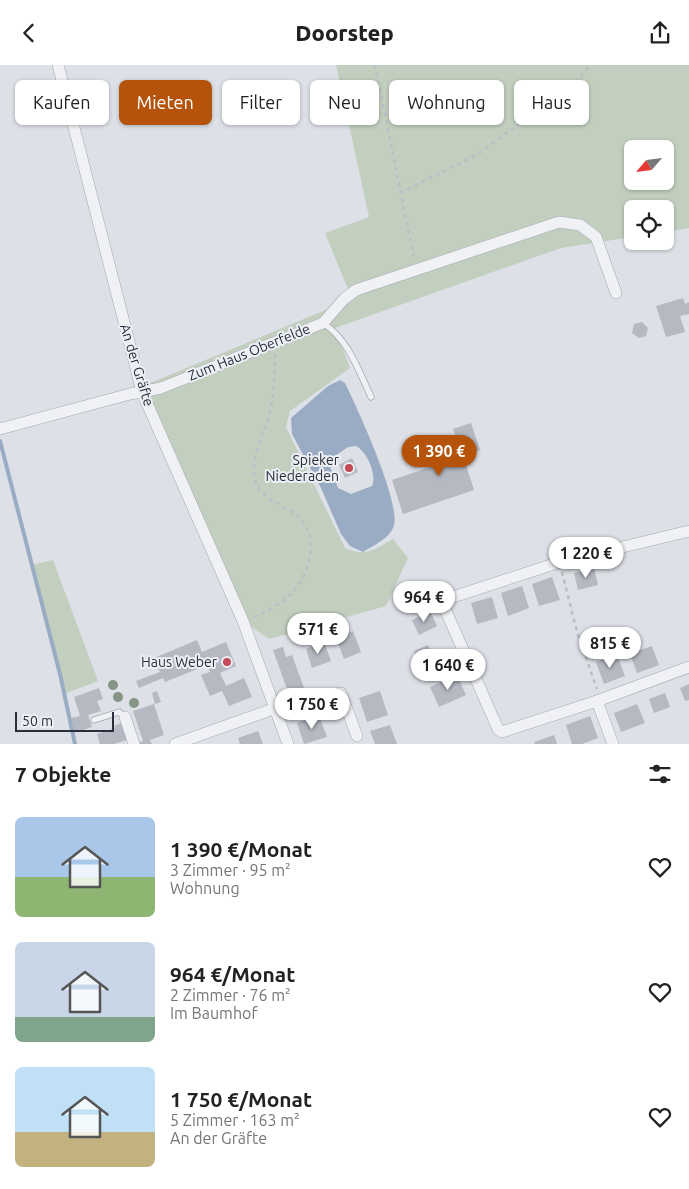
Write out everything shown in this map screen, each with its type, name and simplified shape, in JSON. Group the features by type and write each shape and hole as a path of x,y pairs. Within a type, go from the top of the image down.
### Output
{"street":[{"name":"An der Gräfte","path":"58,65 142,392 243,621 288,744"},
{"name":"Zum Haus Oberfelde","path":"0,429 161,388 323,323 344,299 356,290 559,222 580,225 596,237 616,293"},
{"path":"689,531 560,563 447,599 445,609 498,729 502,732 599,700 689,667"},
{"path":"175,744 277,711 341,693 357,736"},
{"path":"599,700 613,744"},
{"path":"125,717 134,744"}],"lane":[{"path":"323,323 338,335 349,350 371,397"},
{"path":"94,720 119,712 125,717"}],"path":[{"path":"375,65 416,270"},
{"path":"400,193 478,154 575,83 590,65"},
{"path":"258,615 293,593 304,576 310,557 311,537 306,524 295,513 261,492 255,482 254,470 270,410 276,369 276,341"},
{"path":"560,563 577,632 599,700"}],"green space":[{"path":"336,65 689,65 689,228 674,230 674,200 624,200 624,238 561,248 335,328 350,368 290,411 286,427 345,548 365,552 393,539 408,558 386,606 269,639 243,621 143,386 352,299 325,233 369,217 349,125 379,125 379,80 339,80"},
{"path":"53,560 98,681 64,694 32,565"}],"water":[{"path":"340,380 345,383 359,412 391,496 394,513 392,530 382,541 363,552 350,546 341,534 321,488 292,434 291,418 328,386","holes":["356,446 370,464 373,481 372,486 351,494 338,488 328,461 348,447"]}],"building":[{"path":"683,298 685,304 689,302 689,314 680,316 685,332 666,337 656,306"},
{"path":"642,322 648,328 646,336 639,338 632,333 634,324"},
{"path":"471,423 480,450 463,456 453,429"},
{"path":"463,456 474,490 403,514 392,480"},
{"name":"Spieker Niederaden","path":"352,458 358,472 345,478 339,465"},
{"path":"594,568 598,585 578,590 574,573"},
{"path":"552,577 560,600 539,606 532,584"},
{"path":"522,586 529,608 508,616 501,593"},
{"path":"492,597 498,618 477,624 471,603"},
{"path":"430,611 437,626 419,635 412,620"},
{"path":"353,631 361,652 344,659 336,637"},
{"path":"197,640 202,652 226,642 236,666 220,673 226,686 244,678 252,697 229,706 222,691 210,696 201,675 210,672 207,665 165,682 163,678 139,688 136,681 160,672 154,658"},
{"path":"324,642 331,661 312,668 306,649"},
{"path":"428,645 439,668 424,674 414,651"},
{"path":"652,646 659,665 637,673 630,654"},
{"path":"283,647 286,657 292,655 304,688 298,690 302,700 292,703 273,650"},
{"path":"617,655 625,676 604,684 596,662"},
{"path":"457,675 466,695 439,707 430,687"},
{"path":"689,684 689,700 685,701 680,688"},
{"path":"99,688 103,699 97,701 101,711 88,715 92,727 74,733 71,718 80,716 74,697"},
{"path":"157,691 161,702 155,704 152,693"},
{"path":"380,691 388,715 367,722 359,698"},
{"path":"665,693 670,707 654,713 649,699"},
{"path":"154,704 164,735 150,740 152,744 137,744 143,741 133,711"},
{"path":"637,704 645,723 621,732 614,713"},
{"path":"319,715 327,737 304,744 297,723"},
{"path":"590,716 598,738 582,744 572,744 566,725"},
{"path":"121,723 127,740 114,744 100,744 97,734 115,728 114,726"},
{"path":"390,725 397,744 375,744 370,731"},
{"path":"258,731 263,744 240,744 238,738"},
{"path":"554,735 557,744 535,744 534,742"}],"waterway":[{"path":"0,441 60,674 75,744"}],"place":[{"name":"Spieker Niederaden","path":"349,468"},
{"name":"Haus Weber","path":"227,662"}]}
